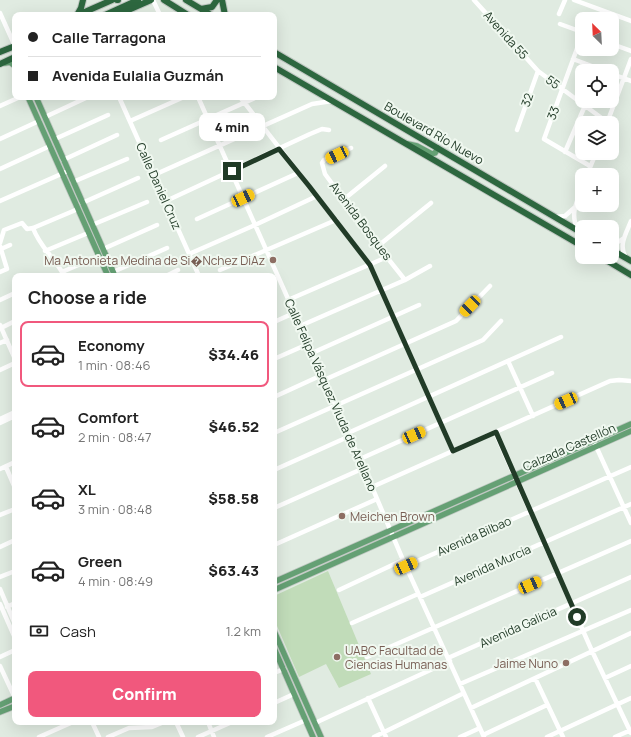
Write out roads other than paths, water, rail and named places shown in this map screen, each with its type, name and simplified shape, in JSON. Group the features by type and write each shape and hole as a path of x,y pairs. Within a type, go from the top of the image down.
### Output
{"highway":[{"path":"79,12 83,0"},
{"path":"84,12 112,0"},
{"path":"92,12 118,0"},
{"path":"112,12 138,0"},
{"path":"123,12 152,0"},
{"path":"164,0 183,12"},
{"path":"186,0 206,12"},
{"path":"201,9 212,7 218,0"},
{"path":"222,0 224,12"},
{"path":"2,51 12,46"},
{"name":"Boulevard Río Nuevo","path":"277,54 575,229"},
{"path":"1,64 12,59"},
{"name":"Boulevard Río Nuevo","path":"277,69 575,242"},
{"path":"619,254 628,259"},
{"path":"613,264 631,275"}],"main road":[{"path":"1,64 10,62 12,64"},
{"path":"29,100 106,273"},
{"path":"37,100 114,273"},
{"path":"405,144 417,146 432,154 436,152 438,148"},
{"path":"102,264 108,261"},
{"name":"Calzada Castellón","path":"277,581 631,424"},
{"name":"Calzada Castellón","path":"277,589 631,431"},
{"path":"277,638 321,737"},
{"path":"277,651 281,658 286,659"},
{"path":"277,653 314,737"},
{"path":"284,669 289,671 295,683 299,687"},
{"path":"0,705 12,699"},
{"path":"0,712 12,707"},
{"path":"301,708 310,723 315,723"}],"street":[{"path":"152,0 158,12"},
{"name":"Avenida 55","path":"474,0 538,71"},
{"path":"559,14 565,0"},
{"path":"574,0 631,21"},
{"path":"0,12 12,38"},
{"path":"560,24 575,29"},
{"path":"619,47 631,51"},
{"name":"33","path":"575,54 544,139 590,166"},
{"path":"573,59 584,64"},
{"path":"610,116 631,59"},
{"name":"55","path":"538,71 562,90 575,98"},
{"name":"32","path":"517,130 538,71"},
{"path":"619,76 631,81"},
{"path":"0,106 13,100"},
{"path":"45,116 81,100"},
{"name":"Calle Daniel Cruz","path":"120,100 198,273"},
{"path":"130,121 177,100"},
{"name":"Calle Felipa Vásquez Viuda de Arellano","path":"199,100 276,273"},
{"path":"242,100 370,265 453,451"},
{"path":"161,140 250,100"},
{"path":"154,175 312,104 332,101"},
{"path":"565,152 584,108"},
{"name":"55","path":"590,108 599,116"},
{"path":"54,139 108,115"},
{"path":"0,139 39,121"},
{"path":"166,201 316,131 322,129 329,130"},
{"path":"63,160 117,135"},
{"path":"0,169 50,146"},
{"name":"Avenida Bosques","path":"351,148 324,160 323,166 325,174 343,200 405,280"},
{"path":"73,182 128,159"},
{"path":"590,166 593,160"},
{"path":"343,200 385,166"},
{"path":"0,201 68,171"},
{"path":"197,219 298,173"},
{"path":"82,203 138,178"},
{"path":"189,254 317,196"},
{"path":"92,225 147,202"},
{"path":"378,246 431,203"},
{"path":"554,216 565,216 574,208"},
{"path":"574,208 575,222"},
{"path":"0,272 7,269 0,246 4,230 22,223 27,229 33,228 78,209"},
{"path":"220,270 336,220"},
{"path":"628,259 622,249 624,238 631,221"},
{"path":"103,249 157,225"},
{"path":"33,228 46,251 53,258 62,272 99,256"},
{"path":"46,251 88,233"},
{"path":"619,241 624,238"},
{"path":"0,246 10,245"},
{"path":"116,273 167,248"},
{"path":"288,300 387,257"},
{"path":"300,326 405,280 430,266"},
{"path":"172,273 178,270"},
{"name":"Calle Felipa Vásquez Viuda de Arellano","path":"277,276 483,736"},
{"path":"277,396 405,344 456,321 490,286"},
{"path":"0,300 12,294"},
{"path":"312,353 419,306"},
{"path":"277,321 294,313"},
{"path":"277,432 483,340 501,321"},
{"path":"12,322 1,326 12,348"},
{"path":"277,469 428,397 561,337"},
{"path":"0,343 7,340"},
{"path":"277,358 308,344"},
{"path":"508,361 533,416"},
{"path":"0,370 12,364"},
{"path":"360,459 552,373"},
{"path":"372,487 610,381 631,381"},
{"path":"0,419 12,413"},
{"path":"0,423 12,417"},
{"path":"496,432 592,651 631,731 615,737"},
{"path":"594,440 631,523"},
{"path":"0,469 12,464"},
{"path":"6,467 12,481"},
{"name":"Avenida Bilbao","path":"406,566 631,467"},
{"path":"277,507 364,468"},
{"path":"277,544 377,499"},
{"name":"Avenida Murcia","path":"352,623 631,504"},
{"path":"0,515 12,510"},
{"path":"367,657 631,540"},
{"path":"0,547 12,541"},
{"path":"339,590 403,560"},
{"path":"0,577 12,571"},
{"name":"Avenida Galicia","path":"315,723 449,659 631,577"},
{"path":"0,589 12,618"},
{"path":"0,604 12,630"},
{"path":"7,607 12,604"},
{"path":"460,684 631,610"},
{"path":"471,708 631,633"},
{"path":"0,657 12,651"},
{"path":"0,666 12,692"},
{"path":"605,678 631,666"},
{"path":"277,672 284,669"},
{"path":"535,678 563,737"},
{"path":"374,737 385,735 464,693"},
{"path":"277,702 294,694"},
{"path":"368,698 385,735"},
{"path":"547,737 631,698"},
{"path":"483,736 548,705"},
{"path":"267,737 306,720"},
{"path":"39,737 66,725"},
{"path":"93,725 99,737"},
{"path":"108,737 129,728 152,727 157,725"},
{"path":"177,725 183,737"},
{"path":"209,725 214,737"},
{"path":"198,737 225,725"},
{"path":"460,737 480,728"}],"place":[{"name":"Ma Antonieta Medina de Si�Nchez DiAz","path":"273,260"},
{"name":"Meichen Brown","path":"342,516"},
{"name":"UABC Facultad de Ciencias Humanas","path":"337,657"},
{"name":"Jaime Nuno","path":"566,663"}]}
